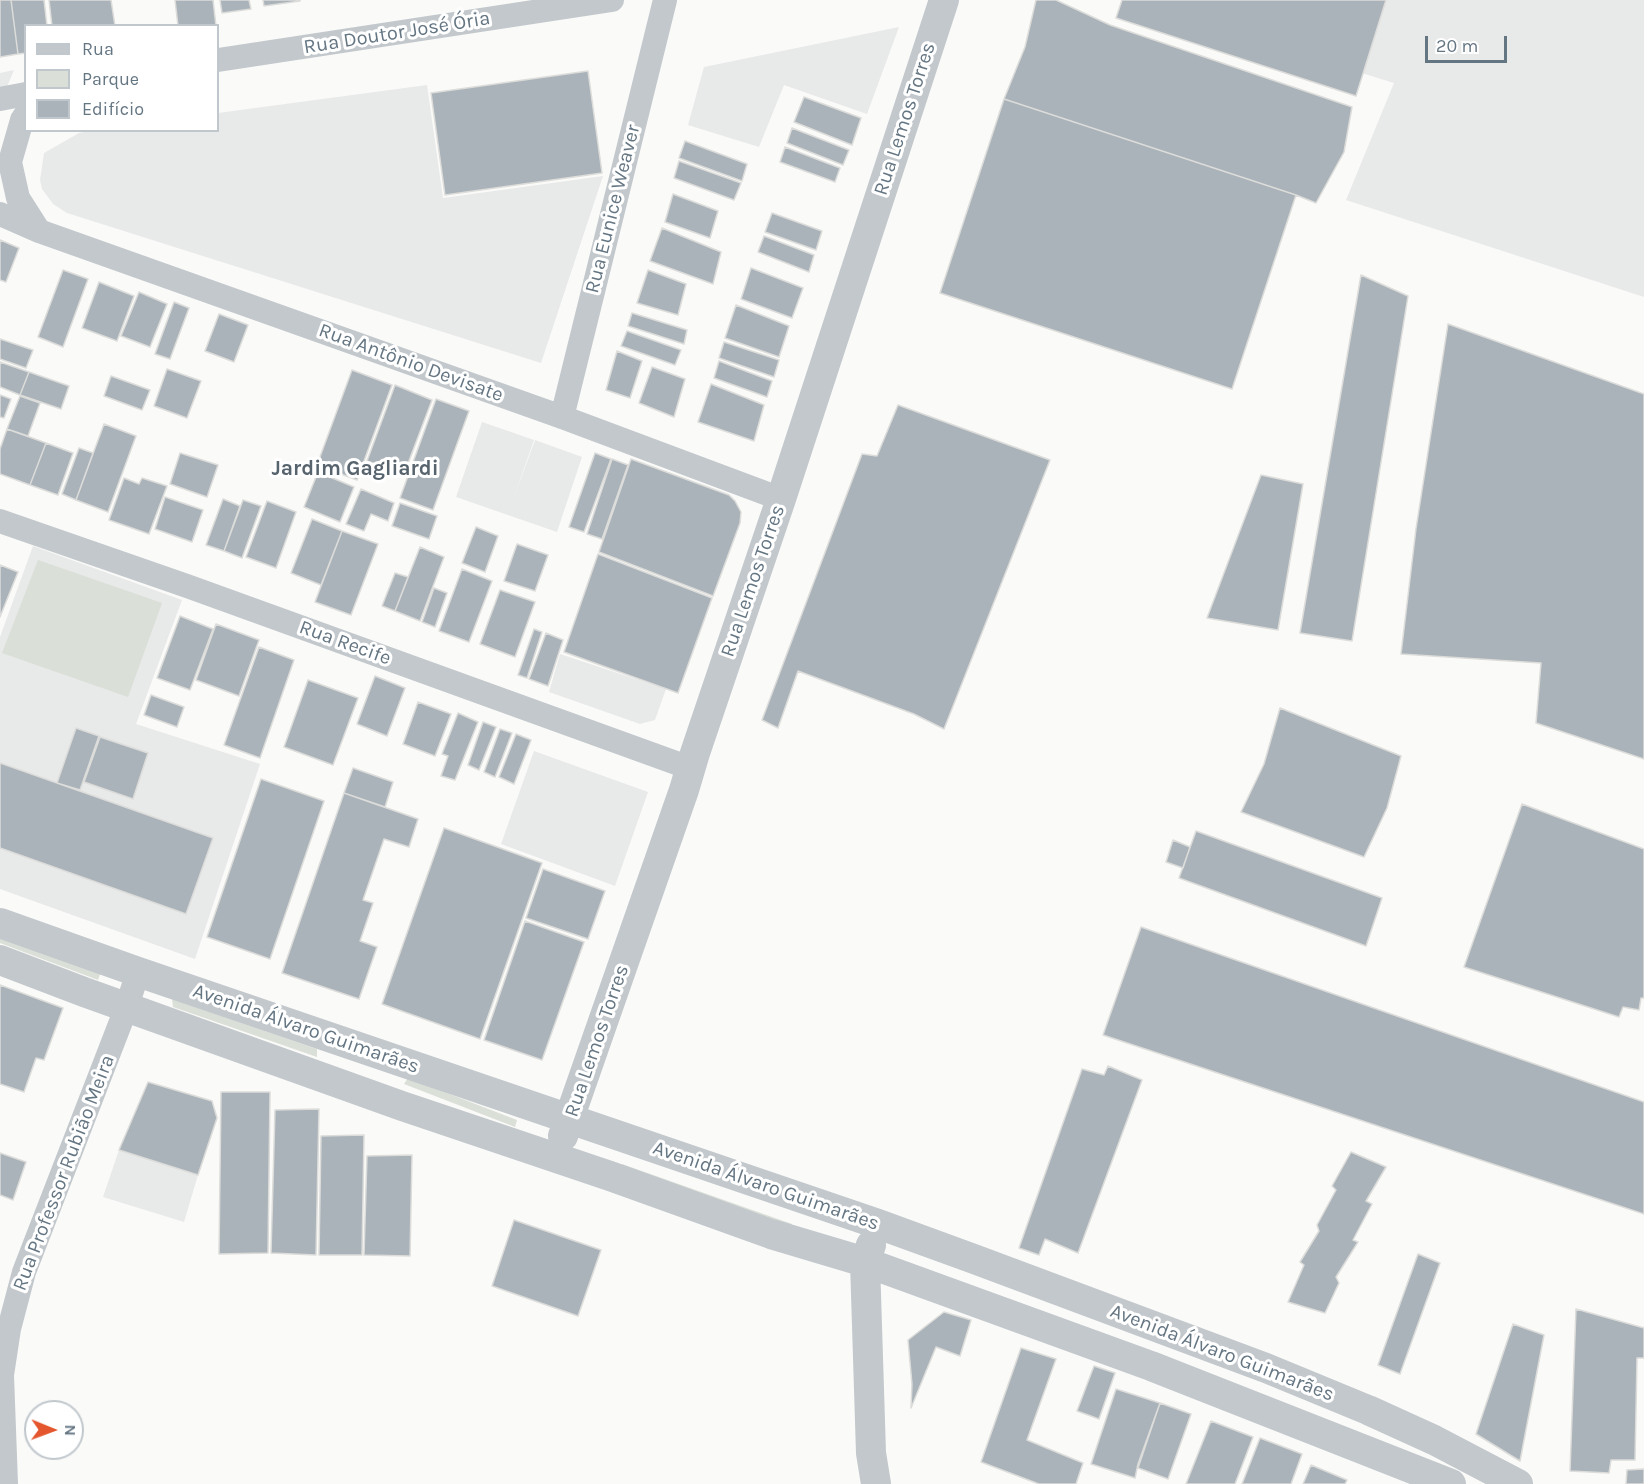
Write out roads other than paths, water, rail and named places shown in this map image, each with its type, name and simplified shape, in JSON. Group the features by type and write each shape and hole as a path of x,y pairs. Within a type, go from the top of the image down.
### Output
{"street":[{"name":"Rua Doutor José Ória","path":"219,60 612,0"},
{"name":"Rua Eunice Weaver","path":"562,417 665,0"},
{"name":"Rua Lemos Torres","path":"555,1159 684,790 944,0"},
{"path":"0,99 24,94"},
{"path":"24,117 10,162 18,198 39,231"},
{"name":"Rua Antônio Devisate","path":"0,214 39,231 562,417 781,499"},
{"name":"Rua Recife","path":"0,520 690,768"},
{"name":"Avenida Álvaro Guimarães","path":"0,922 138,972 878,1224 1266,1368 1425,1436 1518,1484"},
{"name":"Avenida Álvaro Guimarães","path":"0,960 555,1159 610,1176 771,1234 865,1262 1151,1366 1451,1484"},
{"name":"Rua Professor Rubião Meira","path":"6,1484 1,1375 9,1329 24,1272 138,972"},
{"path":"328,1079 340,1041"},
{"path":"876,1484 872,1453 865,1262 878,1224"},
{"path":"868,1484 872,1453"}],"district":[{"name":"Jardim Gagliardi","path":"355,469"}]}
